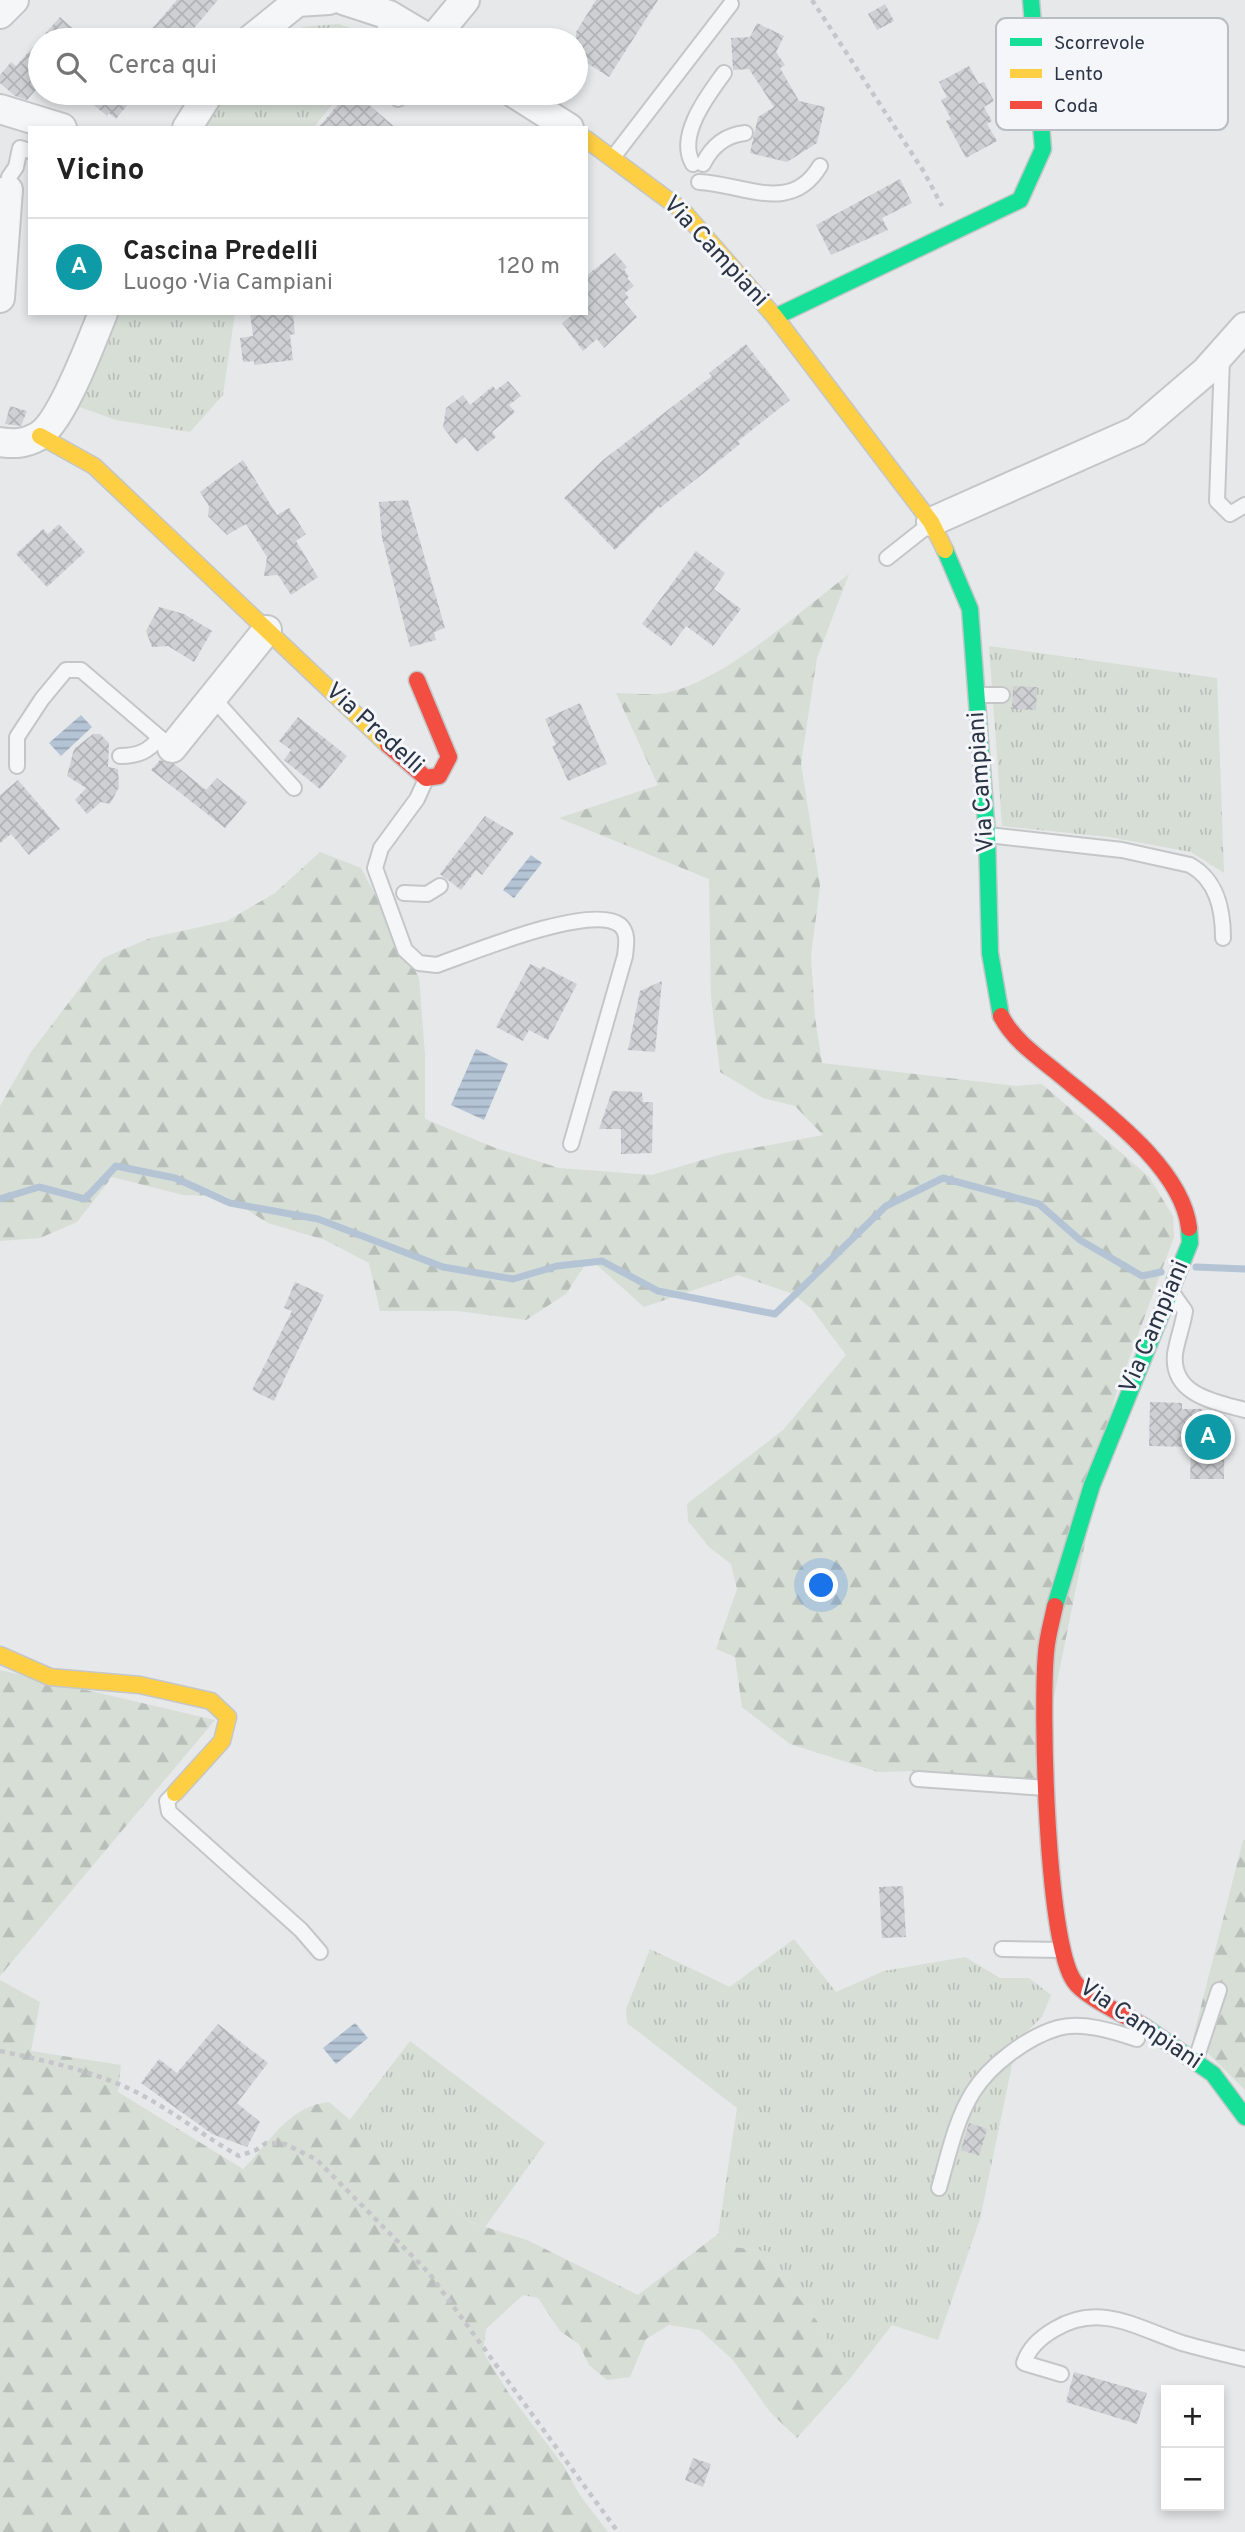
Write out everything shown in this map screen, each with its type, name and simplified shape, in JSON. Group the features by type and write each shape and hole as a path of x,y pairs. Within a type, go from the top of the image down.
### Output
{"street":[{"path":"0,14 13,0"},
{"path":"265,28 297,2 329,0"},
{"path":"343,0 385,28"},
{"path":"442,28 465,0"},
{"name":"Via Campiani","path":"1031,0 1032,18"},
{"path":"188,126 201,105"},
{"path":"533,105 566,126"},
{"path":"0,108 56,126"},
{"name":"Via Campiani","path":"775,317 1020,200 1043,149 1041,130"},
{"name":"Via Campiani","path":"588,140 614,156 695,184 775,317 931,522 970,609 987,835 990,953 999,1013 1008,1029 1136,1144 1178,1192 1189,1218 1190,1243 1172,1293 1133,1378 1092,1485 1056,1600 1046,1653 1047,1788 1062,1950 1076,1985 1195,2061 1235,2097 1244,2114"},
{"path":"0,298 6,181"},
{"path":"0,442 18,444 40,436 70,394 102,315"},
{"path":"931,522 1136,431 1206,372 1245,327"},
{"name":"Via Predelli","path":"40,436 94,466 418,774 426,778 439,776 449,757 417,680"},
{"path":"166,743 213,698 267,630"},
{"path":"0,1655 50,1677 140,1685 211,1701 228,1717 222,1741 175,1793"}],"lane":[{"path":"614,156 731,4"},
{"path":"695,184 688,157 689,137 707,96 724,73"},
{"path":"695,184 715,147 728,136 745,133"},
{"path":"6,181 16,167 20,148 28,150"},
{"path":"695,184 783,195 811,181 820,166"},
{"path":"1222,353 1217,501 1230,514 1245,505"},
{"path":"887,558 931,522"},
{"path":"17,766 18,737 42,699 66,670 81,670 166,743 135,756 120,757"},
{"path":"976,695 1002,695"},
{"path":"213,698 294,788"},
{"path":"426,778 417,799 380,848 375,868 394,892 400,942 419,962 437,965 544,928 603,918 621,926 626,936 625,956 571,1144"},
{"path":"987,835 1122,850 1190,864 1199,870 1214,888 1223,913 1223,938"},
{"path":"394,892 428,894 440,886"},
{"path":"1172,1293 1185,1311 1175,1354 1176,1368 1182,1383 1202,1399 1245,1410"},
{"path":"918,1779 1047,1788"},
{"path":"175,1793 167,1801 169,1812 301,1930 320,1952"},
{"path":"1002,1949 1062,1950"},
{"path":"1195,2061 1219,1990"},
{"path":"939,2188 957,2125 973,2091 998,2065 1025,2044 1059,2028 1080,2027 1146,2042 1166,2040"},
{"path":"1061,2374 1024,2363 1027,2352 1043,2336 1073,2318 1107,2316 1184,2343 1245,2359"}],"path":[{"path":"812,0 924,172 956,232"},
{"path":"0,2051 101,2076 136,2092 201,2135 239,2156 266,2143 285,2144 317,2160 429,2273 618,2532"}],"green space":[{"path":"339,24 350,28 301,28"},
{"path":"211,105 332,105 315,126 196,126"},
{"path":"111,315 235,315 223,395 190,432 116,420 74,405"},
{"path":"849,574 817,658 801,763 820,886 811,956 815,1017 822,1063 1016,1086 1042,1084 1149,1177 1173,1216 1174,1237 1114,1400 1037,1781 917,1771 878,1772 790,1744 742,1707 735,1657 716,1649 737,1589 731,1564 709,1547 688,1521 687,1504 783,1430 846,1355 812,1309 793,1294 738,1275 644,1307 589,1258 566,1294 526,1320 458,1311 380,1311 369,1263 325,1240 268,1223 225,1196 183,1195 112,1177 77,1222 40,1238 0,1241 0,1106 31,1052 103,958 150,938 227,921 275,893 320,852 361,868 419,978 425,1055 425,1119 493,1147 559,1168 652,1175 722,1154 823,1135 795,1106 763,1098 720,1072 711,997 709,879 559,818 658,785 616,693 664,693 692,685 763,642"},
{"path":"989,646 1217,678 1224,873 1191,852 1109,837 1002,826"},
{"path":"0,1670 215,1720 0,1976"},
{"path":"1245,1840 1245,2090 1193,2038"},
{"path":"794,1939 836,1992 884,1971 965,1957 1000,1978 1029,1978 1051,1995 1042,2017 1017,2041 980,2219 938,2340 892,2325 848,2381 821,2326 788,2284 769,2252 734,2247 718,2234 737,2108 627,2023 626,2009 650,1949 730,1987"},
{"path":"0,1980 40,2002 31,2051 121,2065 118,2092 243,2169 291,2118 302,2110 329,2102 470,2222 527,2240 638,2295 718,2234 734,2247 769,2252 788,2284 821,2326 848,2381 797,2438 770,2412 733,2360 700,2330 669,2325 646,2339 630,2377 607,2380 589,2365 579,2344 560,2331 538,2298 523,2295 486,2329 483,2352 510,2395 563,2465 581,2497 608,2532 0,2532"},
{"path":"410,2041 545,2143 485,2227 469,2221 349,2121"}],"water":[{"path":"81,715 92,727 61,756 49,743"},
{"path":"531,855 542,863 514,898 503,890"},
{"path":"476,1049 508,1064 484,1120 451,1105"},
{"path":"355,2023 368,2038 336,2064 323,2048"}],"building":[{"path":"177,0 218,0 194,28 152,28"},
{"path":"596,0 658,0 609,77 588,64 588,28 578,28"},
{"path":"885,4 894,21 877,30 868,14"},
{"path":"60,17 72,28 50,28"},
{"path":"757,23 784,36 776,52 785,65 780,68 799,101 825,107 817,143 787,162 750,153 758,117 774,107 749,69 733,70 731,38 750,37"},
{"path":"28,53 27,100 15,96 0,83 0,75 11,62 16,66"},
{"path":"969,66 979,84 984,82 994,101 984,107 992,121 987,124 997,141 966,158 946,121 951,119 941,100 947,97 939,82"},
{"path":"94,105 127,105 116,119 109,113 107,116"},
{"path":"338,105 369,105 394,126 320,126"},
{"path":"900,179 912,203 882,218 888,230 831,255 816,225"},
{"path":"615,253 627,267 624,270 634,286 625,293 629,298 624,302 637,317 604,348 597,339 583,351 562,323 572,315 588,315 588,274"},
{"path":"250,315 293,315 295,334 290,335 293,360 254,365 254,361 243,362 240,338 253,336"},
{"path":"746,344 790,400 738,441 740,444 660,508 659,506 615,550 564,498 603,460 712,376 709,373"},
{"path":"508,381 521,396 509,405 515,412 492,432 496,437 477,452 465,437 456,444 443,427 446,408 463,395 470,405 493,386 496,390"},
{"path":"10,406 27,411 21,426 5,424"},
{"path":"243,460 277,515 289,508 306,534 296,541 318,577 291,595 278,575 264,576 267,557 246,524 227,535 208,516 209,506 200,492"},
{"path":"408,500 445,628 434,632 436,640 410,647 382,538 379,502"},
{"path":"59,524 85,552 47,587 16,554 43,529 48,534"},
{"path":"696,551 725,573 714,589 741,609 713,646 686,626 671,646 642,624"},
{"path":"159,607 184,614 212,631 194,662 168,646 152,647 146,631"},
{"path":"1013,686 1037,687 1036,710 1012,709"},
{"path":"580,703 607,764 568,781 552,746 556,745 545,719"},
{"path":"298,717 347,756 320,789 284,760 291,750 279,741"},
{"path":"93,734 100,734 109,743 108,767 118,769 119,787 110,804 101,802 87,814 75,800 86,788 67,776 74,749"},
{"path":"160,760 174,764 206,790 217,778 247,802 225,828 151,770"},
{"path":"18,780 60,829 29,855 11,834 0,843 0,795"},
{"path":"485,816 514,833 482,875 476,870 461,890 440,874"},
{"path":"530,964 541,969 542,966 577,984 548,1040 529,1030 523,1041 496,1027"},
{"path":"662,981 655,1052 628,1050 640,991"},
{"path":"612,1091 642,1092 643,1102 653,1102 652,1153 621,1154 621,1129 599,1129"},
{"path":"295,1282 324,1295 274,1401 252,1390 292,1311 284,1308"},
{"path":"1150,1402 1182,1403 1182,1409 1202,1409 1202,1414 1225,1415 1224,1479 1190,1479 1191,1447 1149,1446"},
{"path":"903,1886 906,1937 882,1938 879,1887"},
{"path":"218,2024 268,2063 237,2103 260,2122 247,2147 212,2134 141,2083 159,2059 177,2073"},
{"path":"969,2123 987,2129 979,2156 961,2150"},
{"path":"1074,2372 1147,2393 1137,2424 1066,2402"},
{"path":"693,2458 711,2464 703,2487 685,2480"}],"waterway":[{"path":"0,1199 39,1187 85,1199 116,1166 175,1178 230,1203 318,1219 443,1267 513,1279 557,1266 602,1261 658,1291 775,1314 886,1206 943,1178 1039,1204 1080,1240 1142,1276 1161,1272"},
{"path":"1196,1267 1245,1269"}],"traffic: fast":[{"path":"1031,0 1032,18"},
{"path":"775,317 1020,200 1043,149 1041,130"},
{"path":"945,550 970,609 987,835 990,953 1001,1016"},
{"path":"1055,1606 1092,1485 1190,1243 1189,1228"},
{"path":"1145,2027 1213,2074 1245,2117"}],"traffic: slow":[{"path":"588,140 683,211 775,317 931,522 945,550"},
{"path":"40,436 94,466 388,745"},
{"path":"0,1655 50,1677 140,1685 211,1701 228,1717 222,1741 175,1793"}],"traffic: jam":[{"path":"388,745 426,778 439,776 449,757 417,680"},
{"path":"1001,1016 1024,1046 1115,1120 1155,1161 1171,1182 1183,1205 1189,1228"},
{"path":"1055,1606 1046,1653 1044,1722 1048,1823 1057,1920 1065,1957 1074,1981 1096,2000 1145,2027"}],"place":[{"name":"Cascina Predelli","path":"1208,1437"}]}
